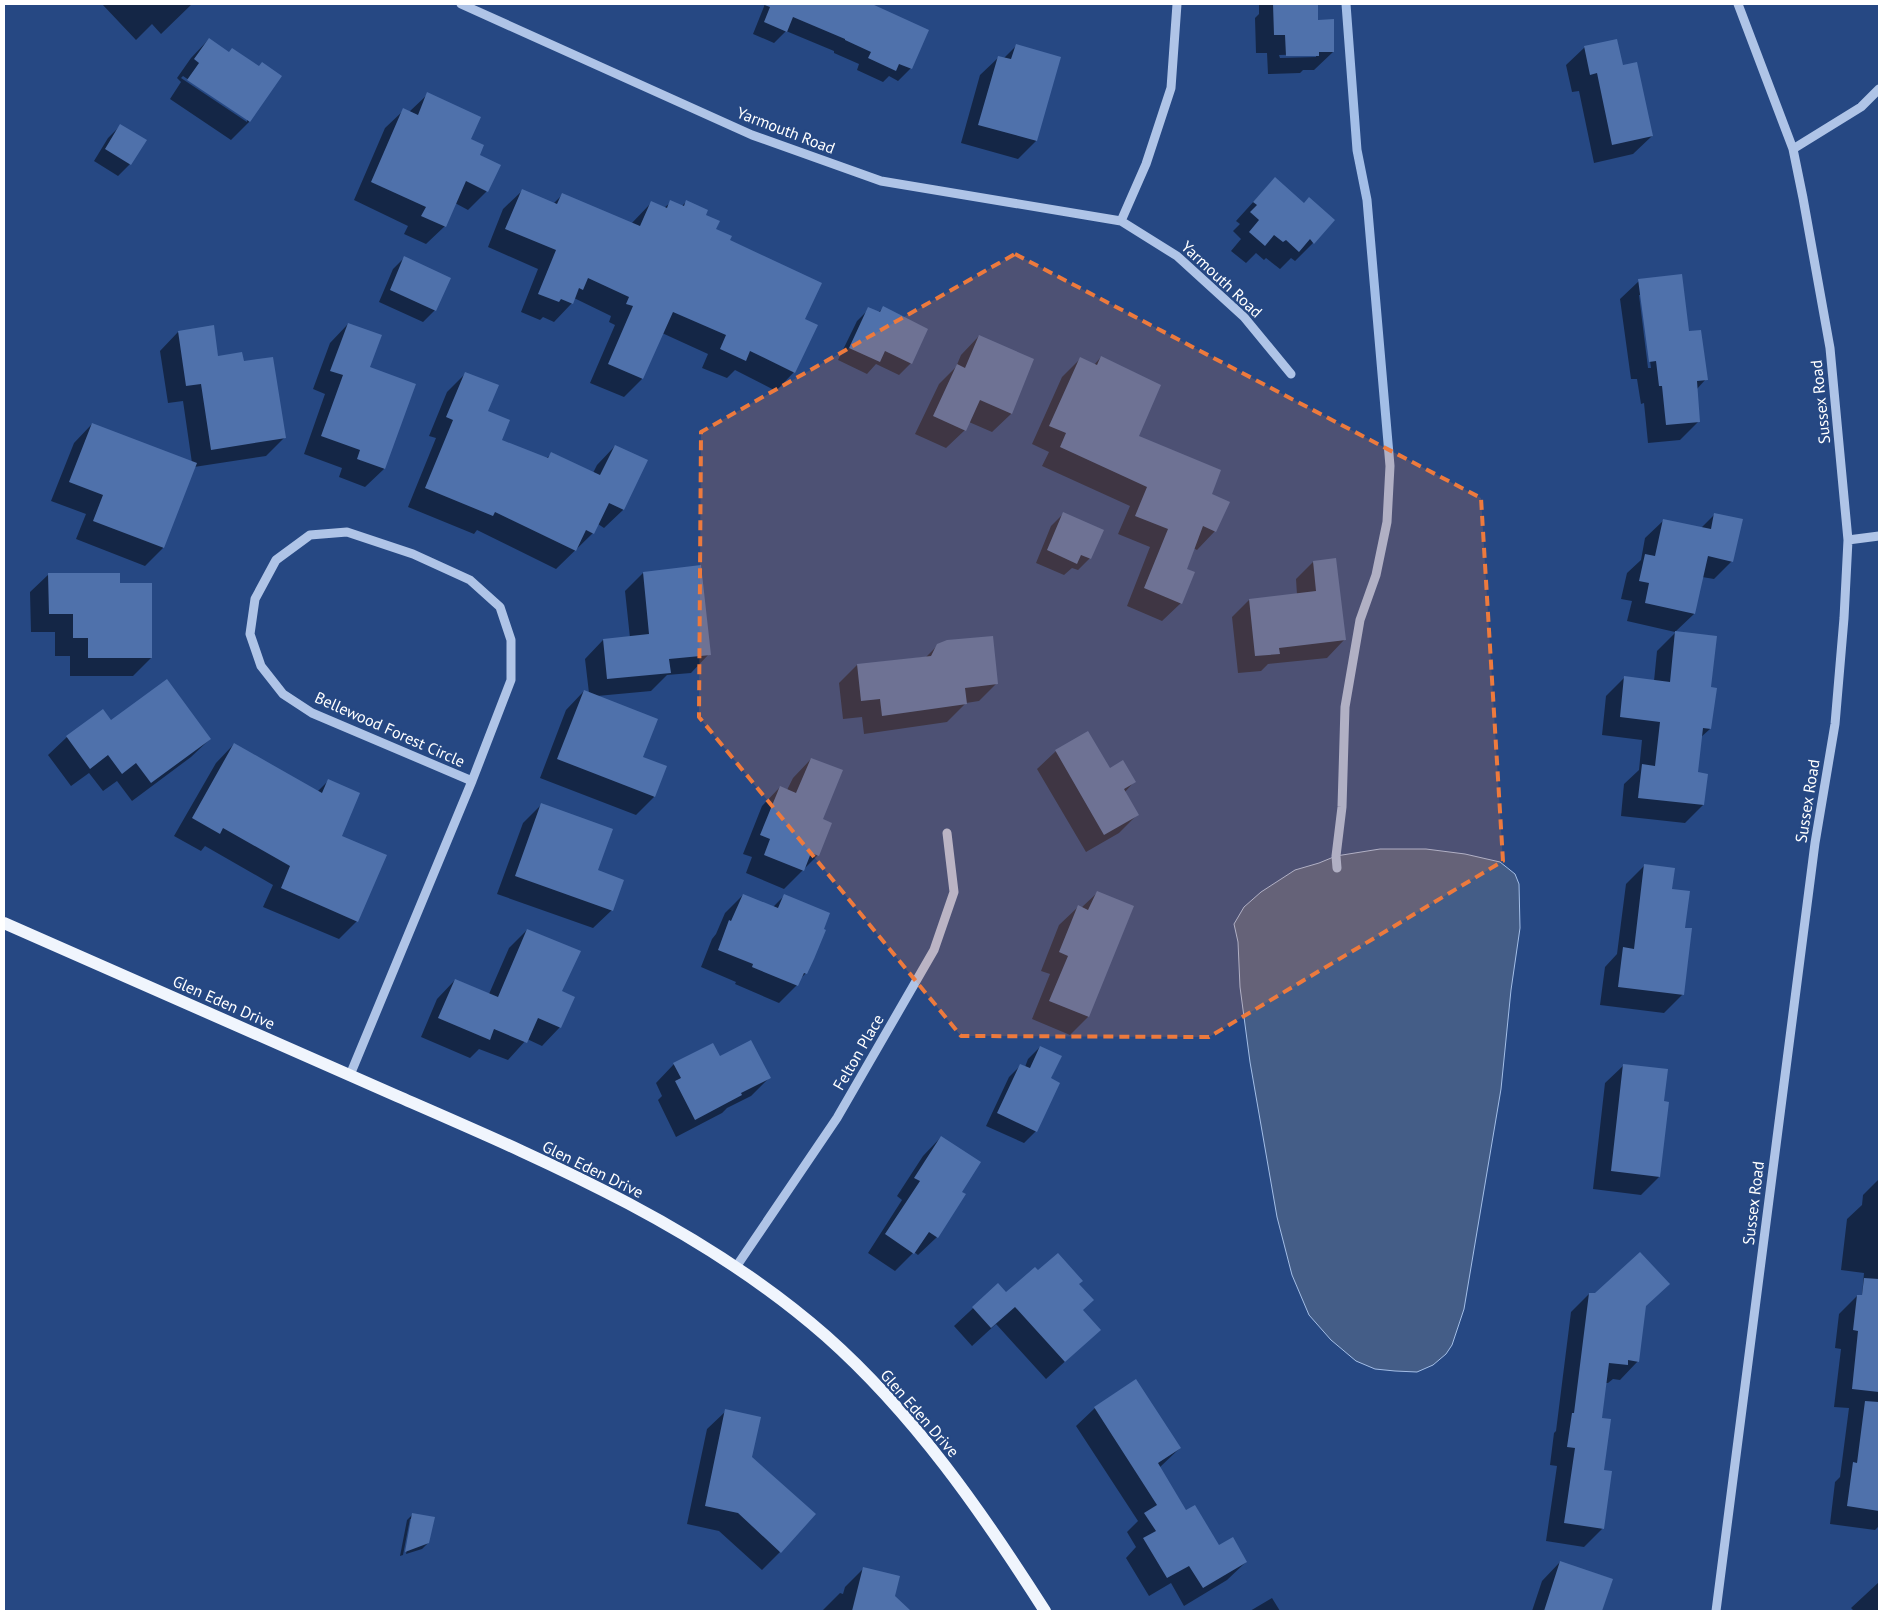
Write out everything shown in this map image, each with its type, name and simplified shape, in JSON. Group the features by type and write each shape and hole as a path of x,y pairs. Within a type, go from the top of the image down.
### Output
{"main road":[{"name":"Glen Eden Drive","path":"4,923 484,1134 624,1201 682,1233 736,1267 779,1298 826,1336 874,1383 922,1437 964,1490 1045,1611"}],"street":[{"name":"Yarmouth Road","path":"461,4 752,135 882,181 1121,221 1177,256 1244,317 1292,374"},
{"path":"1121,221 1146,164 1171,88 1177,4"},
{"name":"Sussex Road","path":"1716,1611 1814,852 1835,724 1844,618 1848,540 1830,348 1792,149 1738,4"},
{"path":"1792,149 1860,107 1879,89"},
{"name":"Bellewood Forest Circle","path":"350,1075 472,781 510,680 511,640 500,607 470,580 413,554 347,532 310,535 276,560 255,599 250,634 260,666 282,694 312,713 472,781"},
{"path":"1848,540 1879,536"},
{"name":"Felton Place","path":"736,1267 837,1118 934,950 954,892 947,833"}],"highlighted area":[{"path":"1015,254 1481,498 1503,861 1209,1037 961,1036 699,717 701,432"}],"water":[{"path":"1380,849 1426,849 1465,854 1500,862 1515,874 1519,884 1520,928 1511,990 1501,1089 1464,1309 1452,1345 1446,1354 1433,1365 1417,1372 1375,1369 1356,1361 1331,1340 1309,1315 1292,1275 1277,1217 1250,1062 1240,987 1238,942 1234,924 1244,907 1261,892 1295,870 1336,856"}],"building":[{"path":"762,4 872,4 929,30 912,69 899,64 896,71 868,58 871,52 793,17 787,32 764,22 770,7"},
{"path":"1273,4 1318,4 1318,20 1334,19 1334,52 1319,52 1319,56 1286,56 1285,35 1274,35"},
{"path":"209,38 229,52 232,48 259,66 262,62 282,76 250,122 187,80 199,63 194,59"},
{"path":"1617,39 1623,65 1637,62 1653,136 1612,145 1597,73 1590,75 1584,46"},
{"path":"1016,44 1061,57 1037,141 978,125 998,56 1011,59"},
{"path":"427,92 481,117 471,139 484,145 480,155 501,165 488,192 466,181 446,227 421,216 426,207 371,182 403,108 418,115"},
{"path":"120,124 147,140 131,165 105,149"},
{"path":"1275,177 1304,203 1309,197 1335,220 1314,244 1310,239 1299,252 1286,240 1283,242 1274,235 1265,246 1249,232 1259,220 1250,212 1257,205 1253,202"},
{"path":"522,189 557,204 562,193 640,226 651,201 667,208 670,200 684,206 686,200 708,210 706,215 720,221 716,229 732,236 730,240 822,283 805,319 818,325 795,373 750,351 746,361 720,349 726,335 673,312 643,379 608,364 633,306 626,304 629,297 588,278 583,290 579,288 573,304 561,299 559,302 538,294 556,250 505,229"},
{"path":"404,256 451,278 436,311 390,290"},
{"path":"1682,274 1689,331 1701,330 1708,380 1697,381 1700,422 1666,425 1662,386 1659,386 1656,361 1649,362 1638,279"},
{"path":"883,306 928,329 912,364 885,351 880,362 849,348 868,307 880,312"},
{"path":"348,323 382,335 370,367 416,384 385,469 357,459 360,450 321,436 343,375 330,371"},
{"path":"214,325 218,356 242,352 244,361 273,357 286,438 211,450 201,384 186,386 178,331"},
{"path":"979,335 1034,359 1012,414 980,400 966,431 933,416 957,364 965,368"},
{"path":"1101,356 1161,385 1139,436 1221,470 1212,494 1230,502 1216,532 1203,526 1187,569 1195,572 1182,604 1144,588 1168,529 1135,516 1147,487 1060,447 1066,433 1049,426 1080,357 1097,365"},
{"path":"465,372 499,385 488,411 510,420 502,440 548,458 551,452 600,475 615,445 648,460 624,510 609,503 594,534 586,530 576,551 495,512 493,516 425,488 453,420 446,417"},
{"path":"92,423 197,463 164,548 93,521 103,495 69,482"},
{"path":"1063,512 1104,530 1091,559 1081,555 1077,564 1047,550"},
{"path":"1714,513 1743,519 1733,562 1708,556 1695,614 1645,603 1649,583 1639,581 1645,554 1655,556 1663,519 1711,529"},
{"path":"1336,558 1346,640 1279,648 1280,654 1255,656 1249,599 1316,591 1313,561"},
{"path":"701,565 711,655 669,659 671,673 607,679 603,639 649,634 643,572"},
{"path":"48,573 120,573 120,583 152,583 152,658 88,658 88,638 73,638 73,614 49,614"},
{"path":"1675,631 1717,636 1711,687 1717,688 1711,729 1703,728 1698,772 1708,774 1704,805 1638,798 1642,764 1655,766 1660,722 1620,717 1624,676 1670,682"},
{"path":"993,636 998,684 965,688 967,704 882,716 880,699 861,701 857,664 931,656 937,644 947,640"},
{"path":"167,679 211,739 151,783 136,763 122,774 108,755 90,769 66,736 103,709 111,720"},
{"path":"584,690 658,719 643,757 667,766 655,797 557,759"},
{"path":"1088,731 1110,768 1123,760 1136,782 1124,789 1139,815 1104,835 1055,750"},
{"path":"234,743 322,793 328,779 360,793 342,836 387,855 358,922 281,888 290,866 223,828 220,834 192,818"},
{"path":"811,758 843,770 823,819 832,823 819,856 811,853 804,871 764,855 770,839 760,835 780,786 796,793"},
{"path":"541,803 613,829 598,870 624,880 613,911 515,876"},
{"path":"1644,864 1675,868 1672,889 1690,891 1685,928 1692,928 1684,995 1618,987 1623,947 1634,949"},
{"path":"1097,891 1134,906 1089,1017 1049,1001 1068,956 1059,952 1078,905 1088,910"},
{"path":"743,894 778,908 784,894 830,913 824,929 826,930 814,959 807,974 804,973 798,986 752,967 753,964 718,950 729,920 731,921"},
{"path":"527,929 581,951 562,991 575,997 561,1028 538,1018 527,1043 494,1029 490,1040 438,1018 455,979 498,997"},
{"path":"751,1040 771,1078 695,1120 675,1081 681,1078 673,1063 713,1043 720,1056"},
{"path":"1040,1046 1062,1056 1051,1078 1060,1083 1037,1132 997,1113 1020,1064 1030,1068"},
{"path":"1623,1064 1668,1069 1664,1101 1669,1102 1660,1177 1611,1171"},
{"path":"941,1136 981,1162 962,1192 966,1194 938,1238 929,1232 914,1254 885,1234 920,1181 914,1178"},
{"path":"1640,1252 1670,1284 1646,1306 1639,1362 1628,1360 1628,1365 1609,1363 1602,1418 1611,1419 1604,1470 1612,1471 1604,1529 1564,1523 1575,1448 1567,1447 1572,1413 1574,1413 1589,1293 1595,1293"},
{"path":"1058,1253 1083,1281 1079,1284 1094,1300 1083,1310 1101,1330 1065,1362 1015,1307 991,1328 972,1307 998,1283 1006,1292 1035,1267 1038,1270"},
{"path":"1864,1278 1879,1279 1879,1392 1852,1389 1858,1331 1853,1330 1857,1295 1862,1295"},
{"path":"1136,1379 1181,1448 1158,1463 1186,1510 1195,1505 1219,1545 1233,1537 1247,1562 1203,1588 1189,1566 1167,1578 1143,1538 1156,1531 1144,1513 1157,1505 1094,1407"},
{"path":"1865,1401 1879,1402 1879,1511 1847,1506 1853,1462 1857,1463"},
{"path":"725,1409 761,1417 752,1457 816,1514 781,1553 738,1513 705,1506"},
{"path":"412,1513 435,1517 429,1543 405,1552"},
{"path":"1560,1561 1613,1579 1602,1611 1544,1611"},
{"path":"863,1567 900,1576 895,1596 911,1611 852,1611"}],"waterway":[{"path":"1337,868 1336,856 1342,807 1345,707 1360,620 1376,575 1387,522 1390,466 1367,200 1357,150 1346,4"}]}
